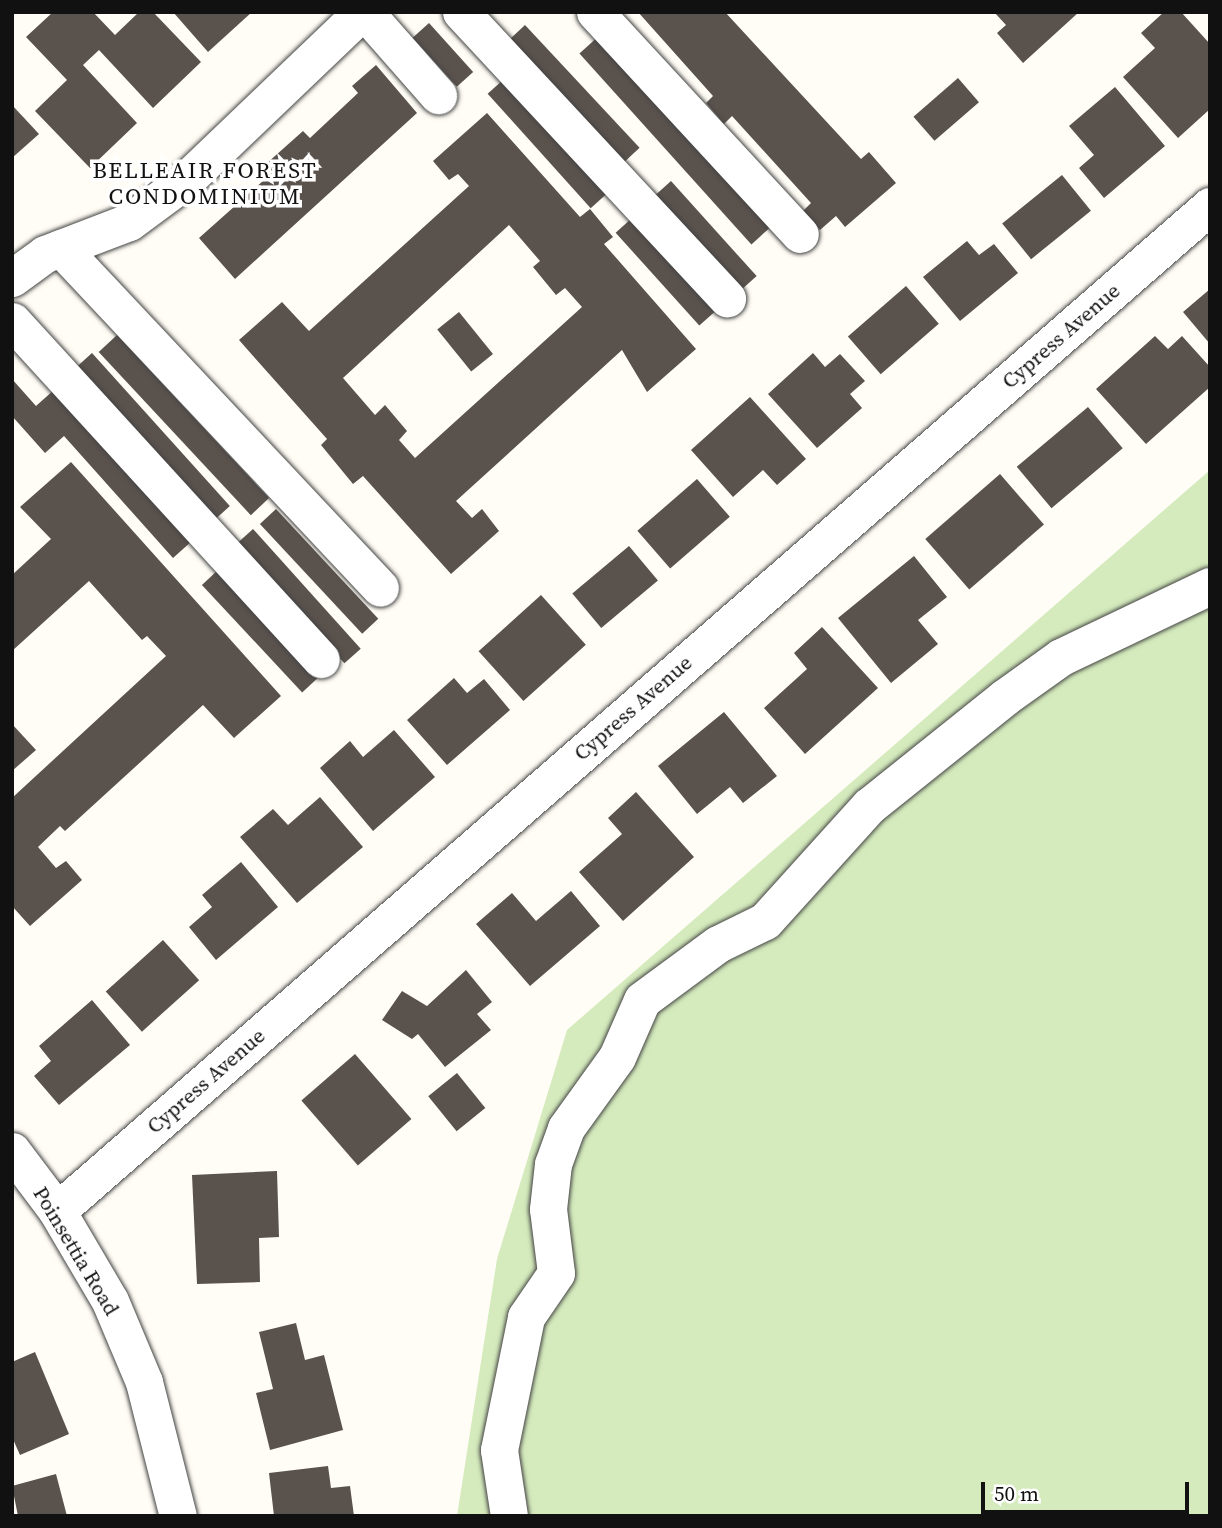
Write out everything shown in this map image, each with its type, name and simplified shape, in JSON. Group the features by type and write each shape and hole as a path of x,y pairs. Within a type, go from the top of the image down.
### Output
{"street":[{"path":"12,278 61,248 129,222 186,180 363,12 438,95"},
{"path":"461,12 727,298"},
{"path":"595,12 800,234"},
{"name":"Cypress Avenue","path":"57,1211 1210,206"},
{"path":"61,248 380,588"},
{"path":"12,321 321,659"},
{"path":"509,1516 499,1450 526,1317 556,1273 548,1209 552,1164 566,1128 617,1057 642,1000 718,944 765,921 869,806 1005,697 1061,657 1210,586"},
{"name":"Poinsettia Road","path":"12,1151 57,1211 110,1301 144,1382 178,1516"}],"green space":[{"path":"1210,470 1210,1516 457,1516 497,1259 567,1030"}],"building":[{"path":"53,12 93,12 115,35 139,12 153,12 201,62 153,108 99,50 83,65 137,123 90,168 35,111 67,80 26,37"},
{"path":"173,12 252,12 208,52"},
{"path":"638,12 725,12 861,159 869,152 896,183 845,227 836,216 820,230 803,211 811,203 732,116 724,124 706,103 713,96"},
{"path":"994,12 1079,12 1023,63 997,33 1006,25"},
{"path":"1164,12 1181,12 1210,44 1210,109 1178,138 1123,77 1155,48 1141,33"},
{"path":"429,23 473,72 457,87 413,38"},
{"path":"525,25 640,148 623,164 508,41"},
{"path":"601,34 773,225 751,244 579,53"},
{"path":"376,65 417,113 235,279 199,238 273,172 266,164 303,131 310,138 358,93 352,86"},
{"path":"958,78 979,102 934,141 913,117"},
{"path":"504,79 607,193 591,208 488,94"},
{"path":"1115,87 1165,146 1104,198 1079,168 1094,155 1069,126"},
{"path":"12,105 39,134 12,158"},
{"path":"487,113 580,217 590,209 613,237 604,244 696,349 647,392 622,350 456,501 472,518 482,509 499,531 451,574 363,476 353,484 321,445 327,439 239,340 282,302 309,331 469,186 458,174 449,180 433,161","holes":["509,225 540,261 533,267 556,295 565,288 582,307 415,458 399,440 407,431 385,405 375,415 343,378"]},
{"path":"1062,175 1091,211 1031,259 1002,223"},
{"path":"671,181 757,276 740,291 655,196"},
{"path":"632,218 716,311 699,326 616,233"},
{"path":"967,241 979,255 994,244 1018,273 960,321 923,277"},
{"path":"906,286 939,324 881,374 848,337"},
{"path":"1210,289 1210,344 1183,312"},
{"path":"459,312 493,354 471,372 437,330"},
{"path":"117,335 269,498 251,515 99,352"},
{"path":"1155,336 1168,349 1182,336 1210,367 1210,387 1146,444 1096,389"},
{"path":"92,353 230,506 211,523 73,370"},
{"path":"813,353 825,367 840,354 865,381 850,394 862,408 817,448 768,394"},
{"path":"12,379 36,406 55,389 192,541 173,558 64,436 45,453 12,416"},
{"path":"750,397 806,459 777,485 763,470 733,497 691,450"},
{"path":"1088,407 1123,448 1051,508 1017,467"},
{"path":"71,462 281,696 234,738 203,705 65,831 60,826 38,847 56,868 66,861 82,880 30,926 12,906 12,798 166,656 147,636 142,640 89,581 12,651 12,575 51,539 20,507"},
{"path":"1000,474 1044,525 969,590 925,539"},
{"path":"697,479 730,517 670,569 637,531"},
{"path":"276,509 378,619 362,634 260,524"},
{"path":"253,529 361,649 344,663 237,544"},
{"path":"629,546 658,580 601,628 572,594"},
{"path":"914,556 947,597 918,620 938,644 891,683 838,618"},
{"path":"218,570 318,678 302,693 202,585"},
{"path":"541,595 586,645 523,701 479,651"},
{"path":"822,627 878,688 805,754 764,708 807,669 794,653"},
{"path":"454,678 467,693 484,679 510,710 447,765 407,720"},
{"path":"724,712 777,776 743,803 730,787 697,814 658,766"},
{"path":"12,724 36,750 12,771"},
{"path":"394,730 435,777 373,831 320,768 350,741 363,757"},
{"path":"636,792 694,857 623,921 579,872 622,834 608,818"},
{"path":"320,797 363,847 297,903 240,837 273,809 288,825"},
{"path":"241,862 278,907 216,960 189,927 212,907 202,895"},
{"path":"571,891 600,926 530,986 476,924 512,893 536,921"},
{"path":"163,940 199,980 142,1032 106,992"},
{"path":"466,970 492,1002 477,1014 491,1030 445,1067 418,1034 412,1039 382,1020 402,991 427,1006"},
{"path":"92,1000 130,1045 59,1105 34,1076 51,1061 39,1046"},
{"path":"355,1054 411,1119 358,1165 301,1101"},
{"path":"457,1073 485,1108 457,1131 428,1096"},
{"path":"277,1171 279,1237 259,1238 260,1282 197,1284 192,1175"},
{"path":"296,1323 305,1360 324,1355 343,1430 270,1450 256,1393 273,1389 259,1332"},
{"path":"35,1352 69,1434 20,1455 12,1437 12,1362"},
{"path":"328,1466 331,1488 350,1486 354,1516 274,1516 269,1473"},
{"path":"56,1474 67,1516 18,1516 12,1486"}],"district":[{"name":"BELLEAIR FOREST CONDOMINIUM","path":"205,183"}]}
